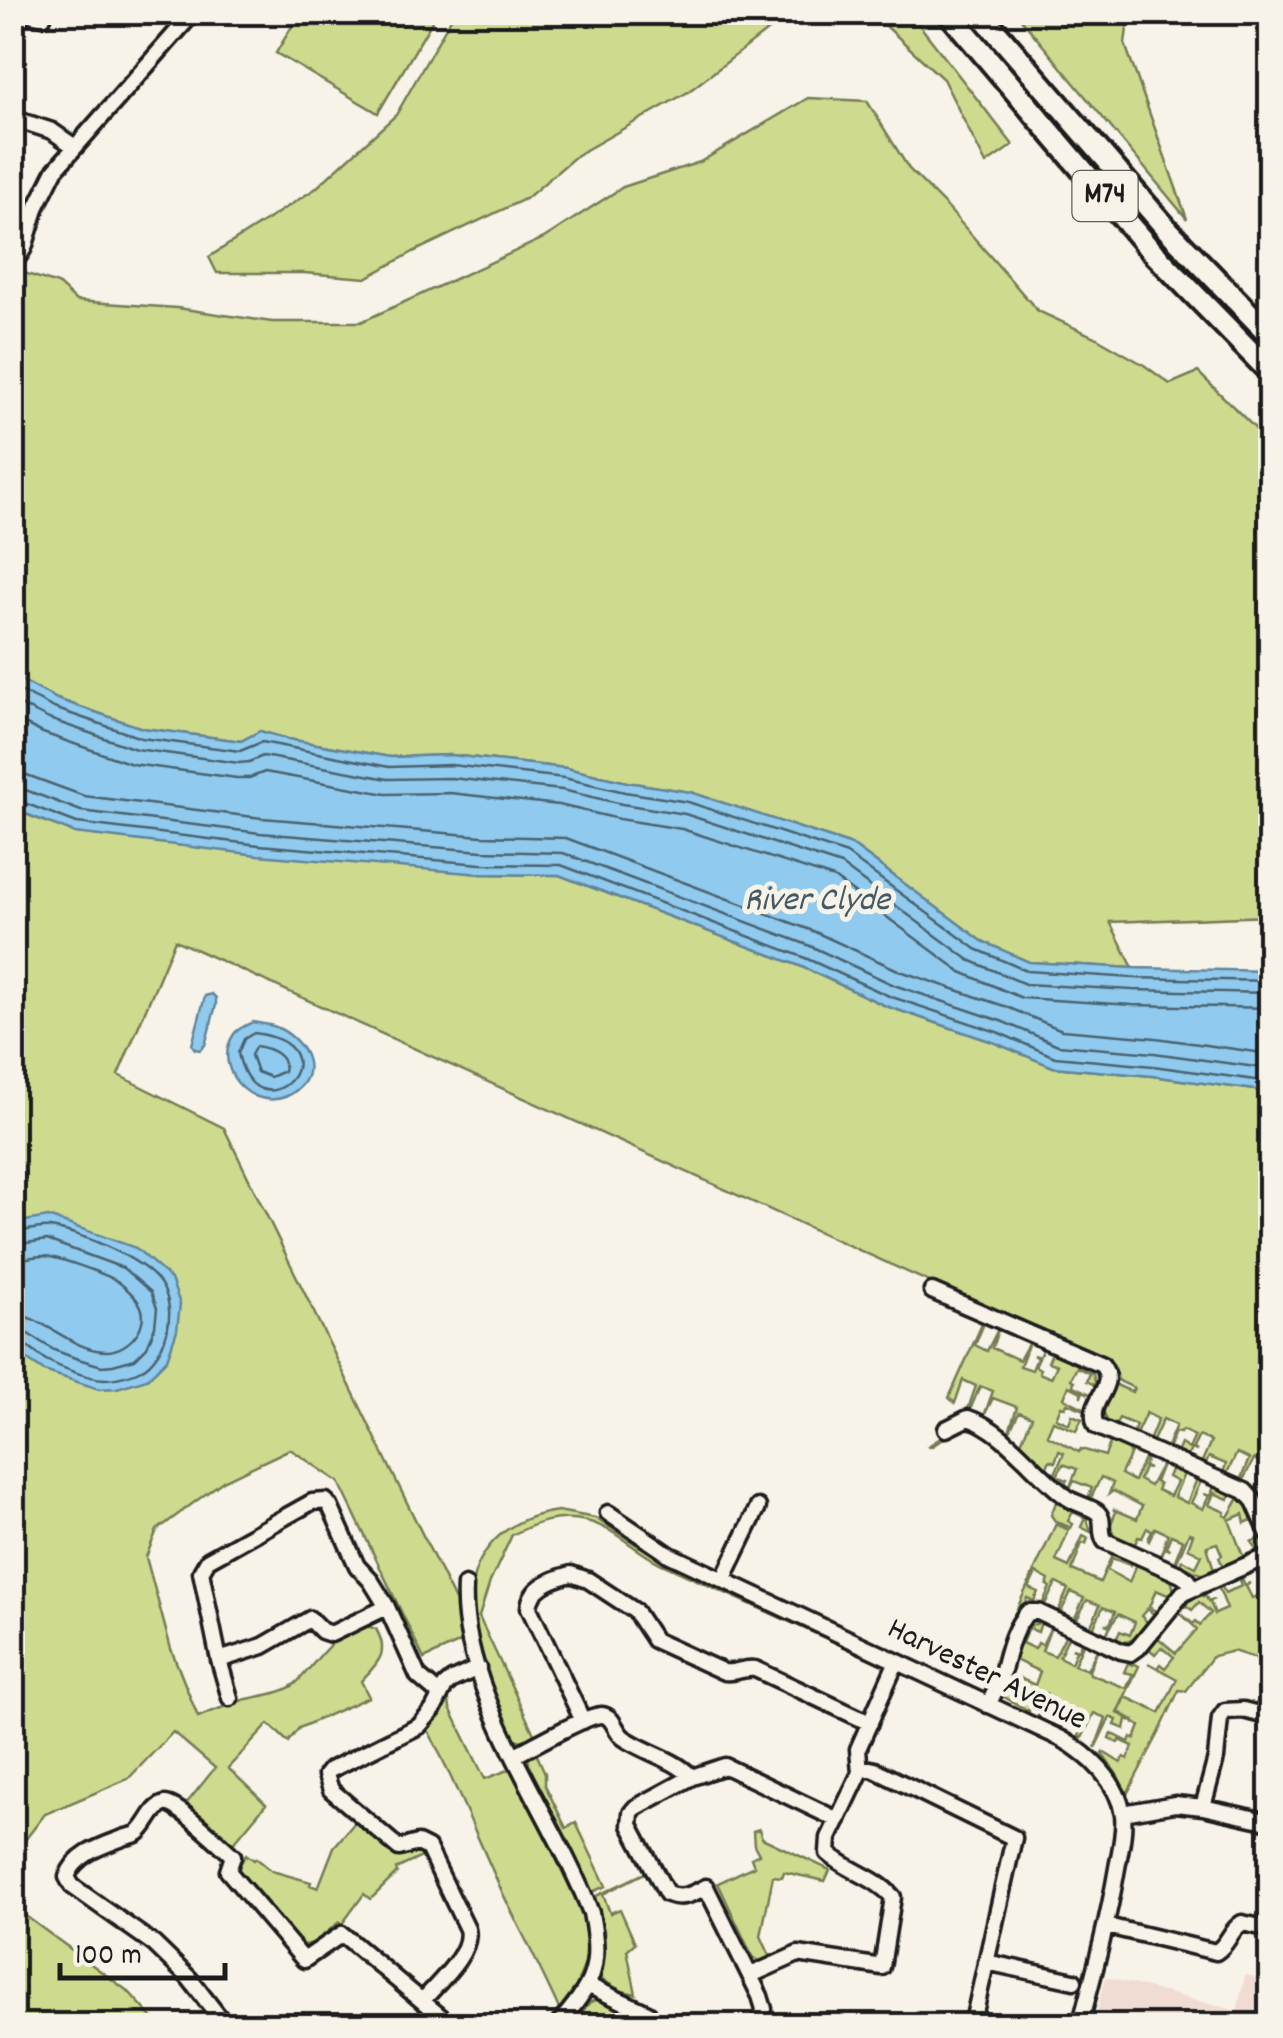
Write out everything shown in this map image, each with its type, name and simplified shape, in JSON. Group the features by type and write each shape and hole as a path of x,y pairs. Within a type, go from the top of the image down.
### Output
{"highway":[{"name":"M74","path":"948,12 1147,246 1270,372"},
{"name":"M74","path":"980,12 1166,228 1270,335"}],"street":[{"path":"22,12 43,18"},
{"path":"16,257 24,248 54,170 194,13"},
{"path":"12,118 52,131 75,147"},
{"path":"932,1291 1102,1366 1108,1378 1093,1413 1096,1426 1244,1491 1254,1500 1270,1537"},
{"path":"946,1429 968,1418 985,1425 1066,1496 1098,1514 1102,1521 1100,1534 1105,1541 1181,1574 1193,1588"},
{"path":"230,1698 201,1572 208,1560 312,1502 326,1501 357,1566 387,1607 418,1676 439,1694"},
{"path":"724,1580 758,1507"},
{"name":"Harvester Avenue","path":"608,1513 670,1555 1085,1753 1113,1790 1123,1813"},
{"path":"988,1706 1002,1677 1008,1648 1028,1612 1038,1612 1121,1651 1131,1652 1181,1595 1270,1557"},
{"path":"583,1721 529,1608 530,1597 536,1590 571,1574 636,1610 654,1640 724,1672 755,1668 870,1723"},
{"path":"465,1584 466,1624 492,1708 591,1913 596,1940 589,1986 557,2026"},
{"path":"219,1660 262,1646 310,1620 330,1634 387,1607"},
{"path":"751,1975 798,1954 882,1967 893,1897 882,1884 840,1864 828,1853 829,1838 861,1768 857,1752 896,1662"},
{"path":"424,2000 465,1950 470,1940 467,1929 428,1848 418,1843 399,1848 330,1790 326,1780 330,1770 419,1726 452,1680 478,1668"},
{"path":"1204,1806 1216,1758 1220,1718 1233,1709 1270,1717"},
{"path":"515,1755 583,1721 608,1717 623,1737 682,1767 692,1778"},
{"path":"760,2026 764,2010 751,1975 706,1886 685,1897 667,1894 630,1825 632,1813 692,1778 724,1766 838,1820"},
{"path":"861,1768 875,1770 1014,1838 972,2026"},
{"path":"226,2026 189,1978 154,1944 72,1886 67,1877 79,1859 138,1833 165,1804 182,1812 233,1856 228,1871 304,1960 342,1934 452,2026"},
{"path":"1080,2026 1106,1926 1122,1840 1123,1813 1175,1804 1204,1806 1270,1822"},
{"path":"1106,1926 1216,1952 1225,1947 1233,1928 1242,1923 1270,1929"},
{"path":"986,1962 1074,1981"},
{"path":"589,1986 648,2013 654,2026"}],"shaded area":[{"path":"1245,1975 1270,1980 1270,2025 1093,2025 1106,1977 1237,2011"}],"green space":[{"path":"300,12 437,13 378,113 276,53"},
{"path":"454,12 807,13 767,31 688,92 577,155 527,198 366,278 217,273 209,257 315,189 396,115"},
{"path":"872,13 910,13 1013,145 986,164 943,79"},
{"path":"1016,13 1129,13 1125,44 1187,219"},
{"path":"808,98 867,101 909,169 1038,311 1097,338 1170,384 1198,372 1270,443 1270,916 1110,922 1133,968 1029,962 982,941 852,845 690,792 566,768 451,755 390,757 260,731 241,741 142,728 57,699 13,676 12,269 58,284 76,301 177,308 272,322 361,322 544,238 623,187 700,162"},
{"path":"12,809 75,833 481,874 559,875 800,966 886,1006 1053,1067 1270,1092 1270,1468 1263,1479 1270,1482 1270,1488 1260,1492 1256,1488 1266,1464 1254,1459 1240,1481 1249,1459 1237,1453 1226,1475 1226,1464 1209,1457 1205,1466 1201,1464 1211,1441 1199,1436 1193,1448 1197,1451 1191,1449 1187,1458 1177,1453 1181,1444 1189,1449 1195,1436 1182,1430 1175,1432 1166,1449 1176,1425 1163,1419 1152,1443 1149,1441 1158,1419 1146,1413 1135,1436 1136,1425 1119,1418 1115,1426 1108,1424 1103,1410 1114,1384 1132,1392 1134,1388 1113,1378 1108,1363 175,940 118,1075 224,1128 456,1603 463,1641 424,1659 339,1482 290,1449 223,1481 157,1530 146,1557 171,1649 198,1717 291,1687 341,1635 352,1629 376,1629 382,1651 361,1681 369,1697 299,1728 288,1742 269,1724 228,1768 266,1804 232,1845 186,1804 215,1768 173,1732 128,1779 45,1814 22,1844 12,1837"},
{"path":"983,1322 975,1345 987,1351 998,1329 992,1348 1019,1360 1029,1342 1020,1366 1032,1370 1037,1358 1033,1355 1039,1357 1035,1366 1039,1373 1051,1378 1057,1365 1048,1362 1052,1353 1092,1370 1096,1386 1087,1381 1090,1373 1077,1367 1071,1379 1073,1386 1092,1395 1083,1391 1081,1397 1081,1392 1069,1386 1064,1398 1086,1409 1067,1403 1061,1406 1056,1418 1069,1424 1072,1415 1082,1419 1076,1431 1053,1421 1047,1435 1079,1452 1081,1449 1105,1456 1110,1443 1089,1432 1128,1449 1129,1453 1132,1451 1121,1474 1134,1481 1145,1457 1144,1467 1149,1469 1144,1468 1139,1480 1150,1486 1162,1464 1155,1482 1159,1485 1157,1490 1170,1496 1177,1482 1168,1477 1172,1468 1184,1474 1174,1497 1187,1503 1197,1479 1201,1481 1191,1503 1203,1509 1209,1496 1204,1494 1210,1496 1214,1487 1230,1494 1228,1499 1214,1493 1209,1505 1228,1517 1239,1498 1254,1519 1245,1523 1243,1514 1229,1520 1243,1556 1257,1550 1251,1542 1262,1537 1259,1551 1223,1567 1217,1543 1207,1546 1214,1570 1203,1575 1180,1565 1182,1560 1196,1567 1202,1555 1188,1548 1193,1534 1189,1533 1176,1564 1183,1540 1171,1535 1166,1547 1170,1550 1164,1548 1160,1557 1168,1534 1155,1528 1149,1541 1152,1530 1147,1528 1134,1546 1116,1538 1110,1526 1116,1512 1113,1509 1137,1519 1142,1506 1113,1491 1109,1494 1113,1483 1101,1477 1090,1500 1092,1488 1074,1481 1069,1489 1077,1469 1063,1464 1057,1476 1067,1480 1064,1485 1054,1476 1064,1453 1059,1451 1055,1462 1050,1460 1046,1469 1020,1445 1032,1417 1019,1412 1008,1435 1017,1407 993,1398 984,1416 993,1391 980,1386 970,1410 976,1386 963,1380 955,1403 949,1398"},
{"path":"973,1424 988,1433 1061,1503 1084,1511 1091,1532 1081,1527 1085,1518 1073,1512 1068,1521 1073,1524 1071,1528 1055,1521 1051,1515 1057,1500 985,1435 963,1429 928,1446 961,1425"},
{"path":"558,1511 595,1518 664,1562 879,1663 660,1563 596,1524 576,1519 548,1521 512,1535 479,1617 534,1734 524,1741 517,1740 499,1706 476,1636 471,1603 473,1582 488,1548 501,1534 517,1523"},
{"path":"1056,1524 1069,1530 1056,1561 1069,1567 1083,1536 1088,1538 1086,1544 1082,1543 1072,1570 1100,1582 1113,1553 1131,1562 1130,1565 1112,1558 1107,1570 1129,1582 1137,1564 1171,1579 1174,1591 1170,1596 1156,1590 1149,1607 1157,1612 1155,1615 1147,1609 1141,1616 1148,1623 1134,1638 1121,1642 1116,1640 1120,1631 1130,1635 1135,1622 1118,1614 1106,1635 1110,1626 1105,1624 1110,1624 1115,1612 1103,1607 1093,1629 1090,1628 1100,1605 1087,1600 1076,1621 1084,1598 1071,1592 1060,1614 1068,1589 1056,1583 1042,1605 1049,1580 1036,1573 1029,1588 1038,1592 1034,1601 1027,1598 1002,1652 993,1684 990,1683 998,1650"},
{"path":"1256,1569 1264,1587 1270,1589 1270,1663 1233,1651 1213,1656 1186,1691 1179,1690 1127,1794 1102,1754 1121,1763 1124,1757 1128,1759 1133,1746 1109,1738 1111,1733 1129,1742 1131,1737 1135,1739 1140,1726 1127,1719 1125,1729 1115,1725 1117,1720 1110,1717 1095,1748 1106,1718 1094,1713 1082,1738 1079,1736 1083,1726 1066,1718 1061,1727 1061,1716 1045,1708 1038,1715 1047,1694 1043,1692 1038,1702 1033,1701 1029,1711 1004,1697 1010,1674 1035,1685 1040,1672 1013,1659 1027,1627 1041,1622 1038,1632 1028,1628 1022,1643 1035,1649 1038,1643 1042,1645 1051,1627 1042,1651 1055,1656 1066,1634 1069,1635 1059,1657 1071,1663 1076,1651 1072,1648 1078,1650 1082,1641 1074,1665 1087,1670 1098,1648 1090,1674 1126,1688 1133,1674 1124,1672 1128,1663 1139,1666 1117,1713 1135,1721 1119,1712 1126,1697 1160,1713 1177,1679 1157,1668 1160,1664 1165,1668 1174,1657 1162,1647 1155,1654 1148,1648 1157,1637 1176,1653 1197,1629 1178,1611 1200,1625 1211,1613 1199,1602 1192,1610 1184,1604 1204,1592 1208,1601 1214,1599 1210,1602 1215,1614 1227,1609 1218,1586 1225,1593 1242,1586 1241,1576 1245,1585 1250,1583 1246,1586 1252,1598 1264,1593"},
{"path":"448,1695 450,1708 485,1779 513,1768 582,1913 588,1947 584,1966 576,1986 559,2009 428,1730"},
{"path":"536,1753 545,1773 545,1785 566,1828 576,1823 606,1886 592,1892 530,1770 528,1758"},
{"path":"356,1821 395,1854 417,1852 424,1856 396,1869 397,1873 374,1896 370,1899 364,1894 342,1924 339,1922 314,1943 304,1945 239,1873 239,1866 246,1854 272,1871 311,1882 318,1888 334,1847"},
{"path":"759,1829 762,1838 830,1870 825,1881 784,1872 782,1877 773,1876 761,1936 770,1956 760,1961 753,1958 718,1883 754,1866 751,1858 759,1854 753,1831"},
{"path":"647,1872 603,1894 610,1913 620,1909 635,1943 627,1950 636,1994 601,1979 604,1930 594,1897"},
{"path":"12,1906 129,1992 159,2025 13,2025"},
{"path":"596,2000 630,2012 646,2025 571,2026"}],"water":[{"name":"River Clyde","path":"13,676 57,699 142,728 241,741 260,731 390,757 451,755 566,768 690,792 852,845 982,941 1029,962 1270,971 1270,1092 1053,1067 886,1006 800,966 559,875 481,874 258,855 75,833 13,809"},
{"path":"212,994 216,1005 205,1045 195,1049 192,1045 205,996"},
{"path":"253,1022 284,1031 299,1044 308,1061 306,1079 285,1097 270,1099 243,1089 228,1064 228,1049 236,1032"},
{"path":"48,1217 136,1248 171,1279 180,1304 177,1330 167,1359 147,1379 99,1389 44,1371 13,1350 13,1223"}],"waterway":[{"path":"12,1581 20,1634 12,1729"}]}
